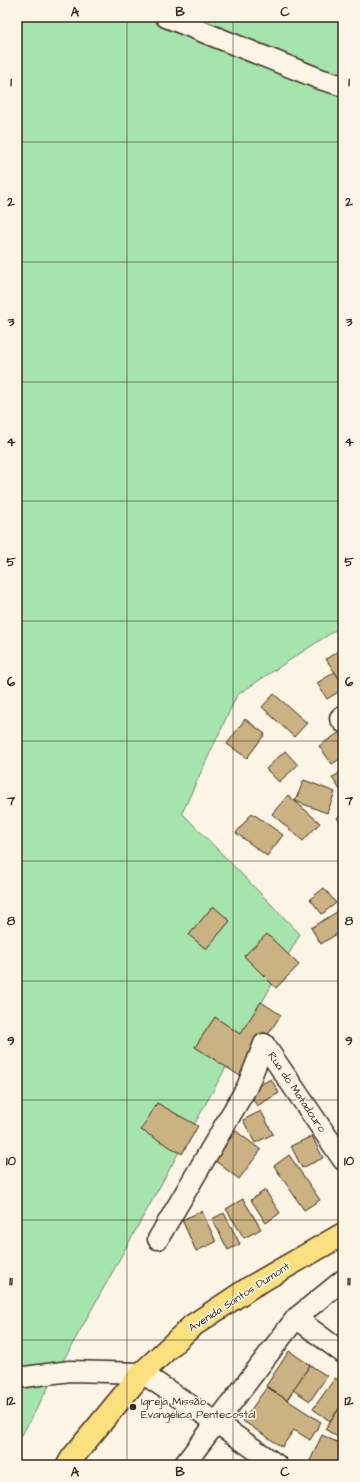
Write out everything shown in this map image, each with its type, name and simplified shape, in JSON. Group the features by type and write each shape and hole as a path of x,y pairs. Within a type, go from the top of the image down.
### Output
{"main road":[{"name":"Avenida Santos Dumont","path":"68,1465 72,1458 142,1373 192,1326 251,1287 343,1234"}],"street":[{"path":"166,17 320,79 343,86"},
{"name":"Rua do Matadouro","path":"158,1239 247,1087 264,1044 343,1160"},
{"path":"184,1465 296,1318 343,1280"},
{"path":"296,1318 343,1353"},
{"path":"17,1378 70,1371 142,1373 277,1465"}],"green space":[{"path":"17,17 343,17 343,625 237,695 182,813 300,934 17,1444"}],"building":[{"path":"343,648 343,685 326,659"},
{"path":"335,672 343,685 343,689 327,699 317,683"},
{"path":"274,694 307,723 294,737 262,707"},
{"path":"245,719 265,734 247,758 227,744"},
{"path":"343,730 343,757 332,764 319,746"},
{"path":"285,751 298,765 279,782 266,769"},
{"path":"343,770 343,794 332,778"},
{"path":"304,780 335,792 327,813 295,801"},
{"path":"288,795 320,823 303,841 272,814"},
{"path":"252,813 283,835 267,856 236,833"},
{"path":"343,814 343,826 337,818"},
{"path":"324,888 336,903 322,914 310,899"},
{"path":"213,906 230,921 206,949 189,935"},
{"path":"340,910 343,914 343,930 321,944 311,928"},
{"path":"267,934 299,965 276,988 244,956"},
{"path":"261,1002 281,1015 240,1076 195,1047 215,1017 240,1034"},
{"path":"271,1079 279,1093 257,1106 248,1091"},
{"path":"157,1103 198,1126 182,1154 141,1130"},
{"path":"261,1111 273,1134 255,1143 243,1120"},
{"path":"236,1131 261,1150 239,1179 214,1160"},
{"path":"312,1136 323,1158 302,1168 291,1146"},
{"path":"289,1155 320,1200 304,1210 274,1166"},
{"path":"265,1190 280,1213 266,1223 251,1200"},
{"path":"243,1199 261,1229 244,1238 226,1209"},
{"path":"202,1211 216,1242 196,1251 182,1220"},
{"path":"224,1213 240,1244 228,1250 212,1219"},
{"path":"289,1351 310,1365 287,1400 266,1386"},
{"path":"310,1365 327,1376 310,1401 293,1390"},
{"path":"335,1378 343,1383 343,1403 330,1421 313,1409"},
{"path":"267,1387 321,1422 310,1440 294,1430 282,1447 243,1421"},
{"path":"343,1403 343,1438 342,1440 325,1429"},
{"path":"322,1435 343,1445 343,1465 308,1465"},
{"path":"218,1460 224,1465 214,1465"}],"place":[{"name":"Igreja Missão Evangélica Pentecostal","path":"133,1407"}]}
